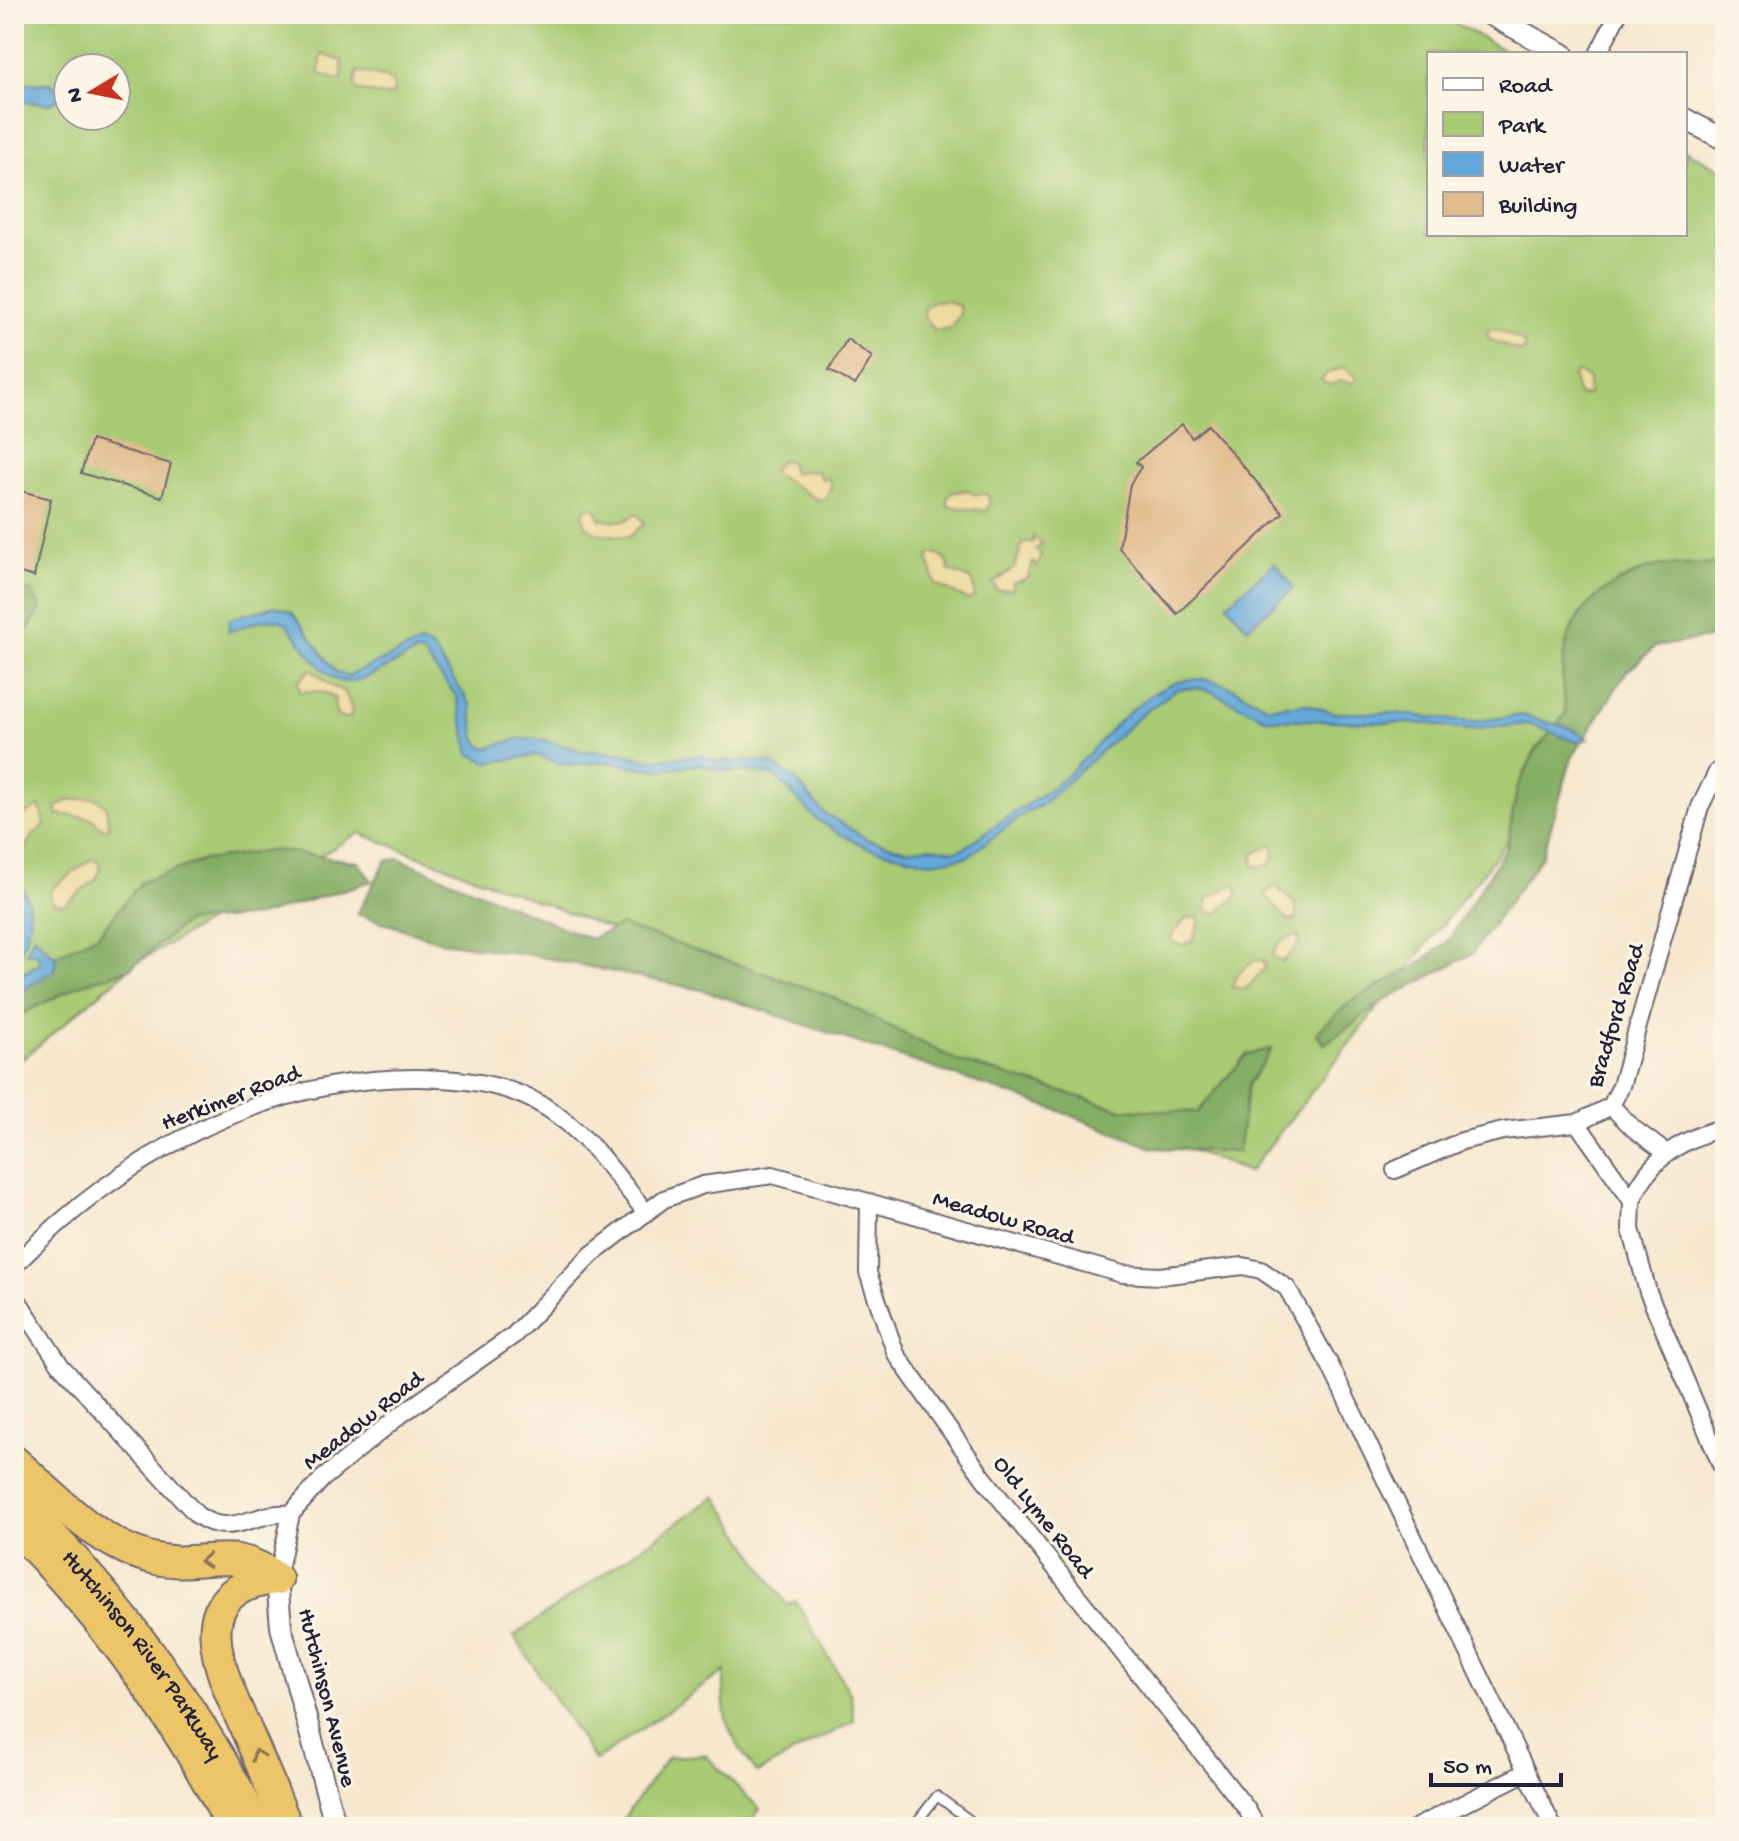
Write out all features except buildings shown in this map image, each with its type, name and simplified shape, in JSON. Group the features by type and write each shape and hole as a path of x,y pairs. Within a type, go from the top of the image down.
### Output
{"highway":[{"path":"14,1461 86,1524 132,1551 149,1558 185,1562 242,1559 261,1565 277,1579"},
{"name":"Hutchinson River Parkway","path":"14,1495 55,1536 140,1638 211,1744 257,1827"},
{"name":"Hutchinson River Parkway","path":"14,1526 80,1598 120,1648 191,1753 232,1827"},
{"path":"277,1579 245,1585 228,1596 218,1616 216,1638 218,1661 227,1687 287,1827"}],"street":[{"path":"1489,14 1559,52"},
{"path":"1599,52 1618,14"},
{"path":"1687,120 1725,140"},
{"name":"Bradford Road","path":"1577,1123 1611,1106 1621,1086 1700,807 1717,772 1725,766"},
{"name":"Herkimer Road","path":"14,1266 117,1176 193,1132 290,1095 327,1085 373,1081 472,1080 494,1083 543,1105 590,1143 645,1211"},
{"path":"1611,1106 1634,1129 1665,1152"},
{"path":"1395,1170 1462,1141 1503,1131 1577,1123 1632,1201"},
{"path":"1725,1127 1665,1152 1640,1181 1632,1201 1631,1229 1648,1292 1725,1474"},
{"name":"Meadow Road","path":"291,1514 345,1458 514,1335 591,1255 645,1211 664,1199 703,1185 749,1176 773,1175 1122,1274 1160,1276 1243,1266 1261,1270 1287,1288 1330,1365 1553,1827"},
{"name":"Old Lyme Road","path":"869,1203 868,1273 896,1354 983,1477 1246,1808 1257,1827"},
{"path":"14,1295 61,1366 197,1515 208,1523 228,1526 272,1514 291,1514 277,1579"},
{"name":"Hutchinson Avenue","path":"277,1579 281,1627 336,1827"},
{"path":"1417,1827 1526,1772"}],"lane":[{"path":"913,1827 937,1796 979,1827"}],"green space":[{"path":"14,14 1439,14 1507,52 1427,52 1427,236 1687,236 1687,151 1725,172 1725,616 1634,640 1523,821 1249,1172 359,833 135,964 14,1066"},
{"path":"1725,562 1725,635 1655,647 1626,673 1572,758 1542,856 1472,954 1389,998 1324,1044 1316,1033 1351,1001 1416,966 1448,941 1507,846 1517,788 1535,751 1566,713 1562,670 1570,632 1579,616 1608,588 1647,569"},
{"path":"14,587 32,592 41,608 29,628 14,636"},
{"path":"276,850 358,862 372,881 259,916 186,922 129,969 80,985 14,1018 14,976 99,934 141,882 204,860"},
{"path":"398,858 590,939 621,925 828,995 958,1061 1120,1109 1198,1112 1247,1054 1272,1049 1248,1085 1238,1152 1153,1148 1060,1111 702,990 536,956 442,942 357,914 386,861"},
{"path":"716,1496 787,1605 796,1601 851,1695 854,1721 757,1773 728,1726 724,1702 725,1671 595,1761 514,1636"},
{"path":"705,1755 760,1809 747,1827 634,1827 623,1819 668,1757"}],"sand":[{"path":"322,54 342,61 342,78 337,80 319,73"},
{"path":"358,71 387,78 394,85 393,94 385,96 357,90"},
{"path":"946,301 959,306 960,314 950,328 935,330 924,317 925,308 933,302"},
{"path":"1496,328 1523,341 1525,350 1520,352 1489,339 1487,330"},
{"path":"1344,367 1356,377 1354,383 1341,381 1330,385 1321,380 1327,373"},
{"path":"1578,372 1589,379 1588,395 1578,395 1573,374"},
{"path":"780,460 790,462 793,472 817,471 821,479 828,478 831,486 825,499 818,500 772,472"},
{"path":"967,490 973,494 987,494 990,503 986,511 948,506 947,499 951,493"},
{"path":"595,507 601,520 625,521 636,513 645,523 629,537 596,533 586,526 583,514 586,508"},
{"path":"1033,536 1043,545 1035,549 1041,555 1037,568 1033,562 1028,578 1013,583 1013,589 997,590 993,583 1014,568 1023,543 1033,542"},
{"path":"938,554 949,564 948,570 972,580 975,597 968,600 935,584 928,557"},
{"path":"311,669 331,686 345,692 352,711 350,718 340,718 335,712 335,699 328,694 300,692 298,682"},
{"path":"96,798 106,806 109,828 103,829 91,818 57,814 57,807 69,800"},
{"path":"39,806 45,825 33,835 22,853 15,854 14,830 23,816"},
{"path":"1271,844 1274,848 1273,860 1267,866 1254,866 1253,855"},
{"path":"90,860 97,860 101,870 95,880 64,905 52,902 50,893 54,887"},
{"path":"1234,884 1239,894 1216,914 1206,910 1208,898"},
{"path":"1275,885 1295,904 1297,919 1289,921 1265,895"},
{"path":"1198,917 1200,921 1192,941 1183,945 1173,942 1172,936 1186,918"},
{"path":"1297,935 1300,943 1283,962 1272,955 1281,941"},
{"path":"1256,960 1264,961 1265,968 1246,989 1232,987 1237,974"}],"water":[{"path":"51,83 52,102 14,101 14,84"},
{"path":"1275,563 1294,588 1247,628 1227,604"},
{"path":"275,606 292,612 336,672 348,676 420,643 431,646 471,705 475,736 482,747 489,748 516,739 541,739 582,751 621,753 649,760 702,755 716,761 769,762 795,779 822,811 867,839 907,850 928,847 956,851 966,847 1066,776 1132,710 1171,685 1192,679 1222,683 1268,707 1305,704 1336,713 1394,713 1470,722 1522,715 1573,729 1588,739 1576,742 1529,724 1465,730 1430,724 1267,719 1212,692 1197,688 1177,689 1140,716 1041,806 1028,811 967,857 930,862 868,848 840,834 816,819 776,777 757,772 720,770 700,764 659,770 606,762 563,765 537,755 488,763 470,754 457,697 423,654 415,653 354,681 341,681 330,676 319,665 287,624 265,620 228,632 230,619"},
{"path":"14,879 25,896 29,923 20,952 14,953"},
{"path":"34,935 56,958 55,970 14,996 14,980 40,963 37,953 26,953"}]}
